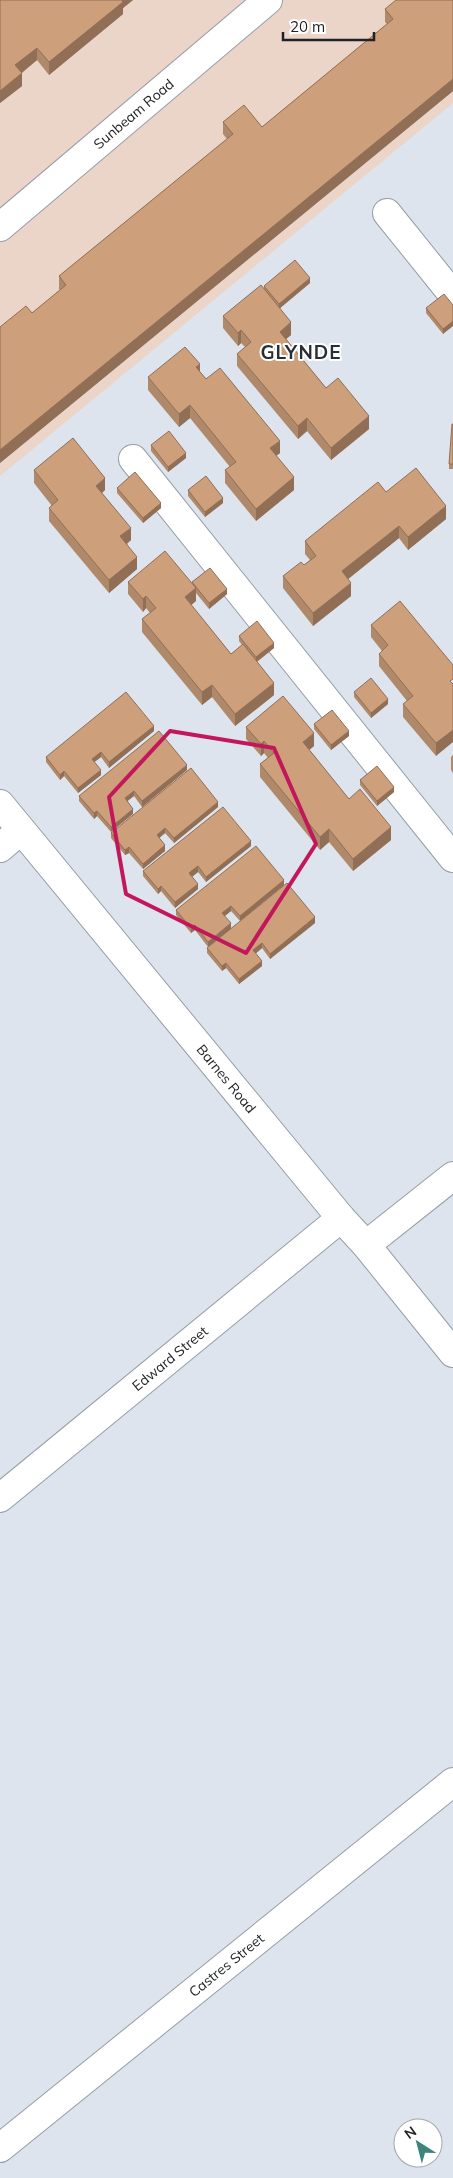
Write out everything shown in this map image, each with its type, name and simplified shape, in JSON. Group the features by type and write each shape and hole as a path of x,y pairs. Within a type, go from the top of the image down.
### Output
{"street":[{"name":"Sunbeam Road","path":"0,227 268,0"},
{"path":"387,213 453,295"},
{"path":"133,459 453,858"},
{"name":"Barnes Road","path":"0,804 453,1353"},
{"path":"0,848 21,830"},
{"path":"366,1246 453,1176"},
{"name":"Edward Street","path":"0,1498 341,1218"},
{"name":"Castres Street","path":"0,2148 453,1782"}],"highlighted area":[{"path":"170,731 274,748 316,844 246,953 126,894 109,797"}],"shaded area":[{"path":"0,0 453,0 453,103 0,476"}],"building":[{"path":"0,0 122,0 123,2 49,62 37,48 15,65 22,73 0,91"},
{"path":"396,0 453,0 453,79 0,450 0,327 26,306 32,313 66,285 59,276 233,134 223,122 244,105 262,127 393,19 385,9"},
{"path":"295,260 310,278 279,304 264,286"},
{"path":"261,285 291,322 280,332 326,388 338,378 369,416 331,448 307,418 298,426 237,354 251,342 241,330 238,333 223,316"},
{"path":"444,294 453,305 453,321 443,329 426,308"},
{"path":"185,347 200,364 196,367 206,379 220,368 280,441 270,448 294,477 256,509 225,470 236,462 190,405 179,414 148,377"},
{"path":"452,424 453,464 449,464"},
{"path":"169,431 186,453 168,467 151,445"},
{"path":"73,438 105,478 96,486 131,528 120,536 137,557 109,580 49,508 58,500 34,470"},
{"path":"416,468 446,506 408,537 399,526 342,571 351,583 313,613 283,576 301,562 304,565 316,556 305,541 378,482 386,492"},
{"path":"135,472 161,503 143,518 117,488"},
{"path":"206,476 223,498 205,512 188,490"},
{"path":"165,551 196,588 185,597 231,654 243,644 274,683 235,714 212,685 202,692 142,619 156,608 146,596 143,599 128,582"},
{"path":"210,568 227,589 209,603 192,582"},
{"path":"400,601 453,665 453,679 450,681 453,684 453,730 436,743 403,704 413,696 379,654 388,645 371,625"},
{"path":"257,621 274,643 256,657 239,636"},
{"path":"371,678 388,699 371,713 354,692"},
{"path":"126,692 154,726 109,762 101,752 92,759 101,770 78,788 64,771 60,775 46,757"},
{"path":"283,696 314,733 303,742 349,799 360,789 391,827 353,859 329,829 320,837 260,764 274,753 264,741 261,744 246,727"},
{"path":"332,710 349,731 331,745 314,724"},
{"path":"159,731 187,765 142,801 134,791 125,798 133,809 111,827 97,811 94,813 79,796"},
{"path":"377,766 394,787 377,801 360,780"},
{"path":"191,768 218,802 174,838 165,828 157,835 165,845 143,864 129,847 125,850 111,833"},
{"path":"223,807 251,841 206,877 198,866 189,873 198,884 175,902 161,886 158,889 143,871"},
{"path":"256,846 284,880 240,916 231,906 222,913 231,923 208,942 195,925 191,928 176,910"},
{"path":"287,883 315,917 270,954 262,943 253,950 262,961 239,979 226,963 222,966 207,948"}],"district":[{"name":"GLYNDE","path":"301,352"}]}
